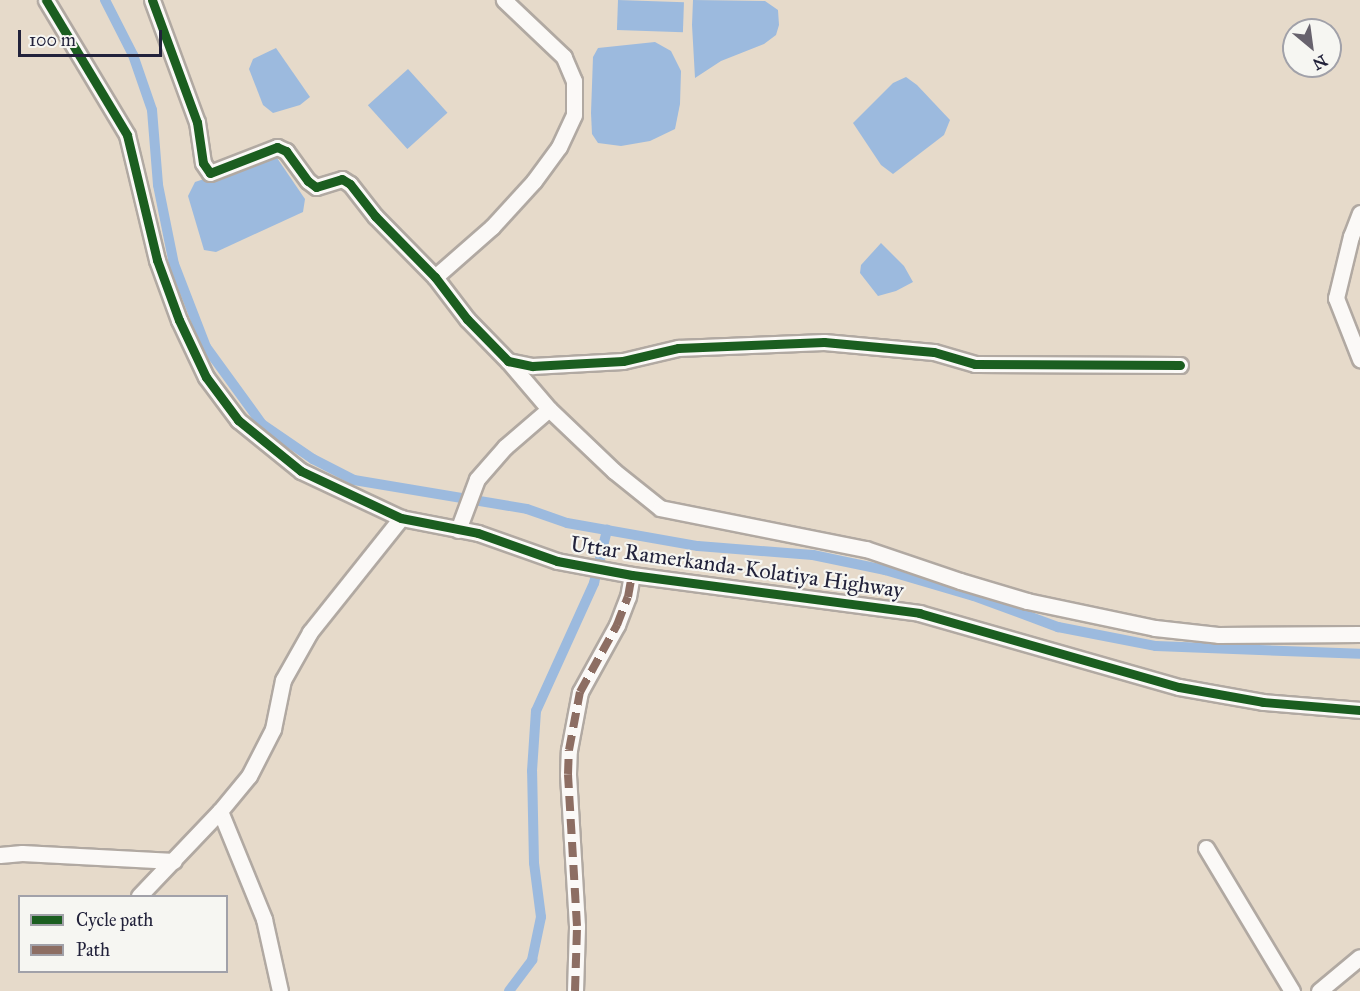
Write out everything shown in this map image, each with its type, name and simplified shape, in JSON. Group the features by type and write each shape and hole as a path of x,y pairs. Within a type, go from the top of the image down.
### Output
{"street":[{"name":"Uttar Ramerkanda-Kolatiya Highway","path":"46,0 127,135 157,260 179,320 206,377 238,420 301,471 401,519 477,533 557,561 628,574 919,613 1179,687 1263,702 1360,710"},
{"path":"152,0 197,122 203,163 210,173 277,147 286,151 308,181 316,187 342,179 350,184 375,216 435,277 467,319 508,361 549,409 614,471 660,508 866,549 1027,601 1155,628 1218,634 1360,634"},
{"path":"435,277 492,227 534,182 559,147 574,115 574,81 564,57 504,0"},
{"path":"1360,213 1351,236 1336,298 1360,358"},
{"path":"508,361 543,366 623,361 678,348 824,342 934,352 975,364 1180,365"},
{"path":"458,530 477,479 505,447 549,409"},
{"path":"141,895 220,811 249,776 273,729 284,680 310,632 401,519"},
{"path":"575,991 577,926 568,774 569,750 580,692 605,642 617,625 628,597 628,574"},
{"path":"220,811 264,919 280,991"},
{"path":"1206,848 1292,991"},
{"path":"0,855 22,853 174,861"},
{"path":"1319,991 1360,957"}],"water":[{"path":"618,0 684,2 683,32 617,30"},
{"path":"693,0 765,1 778,10 779,25 776,35 764,44 721,61 695,78"},
{"path":"655,42 671,51 681,71 680,104 675,129 650,141 621,146 598,143 592,134 591,113 593,57 598,48"},
{"path":"276,48 310,97 300,105 273,113 263,105 249,69 253,59"},
{"path":"408,69 447,113 407,149 368,105"},
{"path":"906,77 917,85 950,120 944,135 893,174 881,165 853,123 893,83"},
{"path":"275,155 305,199 303,212 216,252 204,250 188,196 195,182"},
{"path":"881,243 904,266 913,282 896,291 878,296 860,273 861,265"}],"waterway":[{"path":"105,0 133,55 152,110 158,185 174,264 206,347 262,424 313,459 354,480 527,509 567,523 698,546 813,555 885,570 974,596 1058,627 1156,646 1360,654"},
{"path":"509,991 532,960 541,917 534,863 532,771 536,711 594,583 607,530"}],"marked path":[{"path":"575,991 577,926 568,774 569,750 580,692 617,625 628,597 632,575"}],"cycle path":[{"path":"46,0 127,135 157,260 179,320 206,377 238,420 301,471 401,518 478,533 557,561 632,575 919,613 1179,687 1263,702 1360,710"},
{"path":"152,0 197,122 203,163 210,173 277,147 286,151 308,181 316,187 342,179 350,184 375,216 435,277 467,319 508,361 532,366 623,361 678,348 824,342 934,352 975,364 1180,365"}]}
